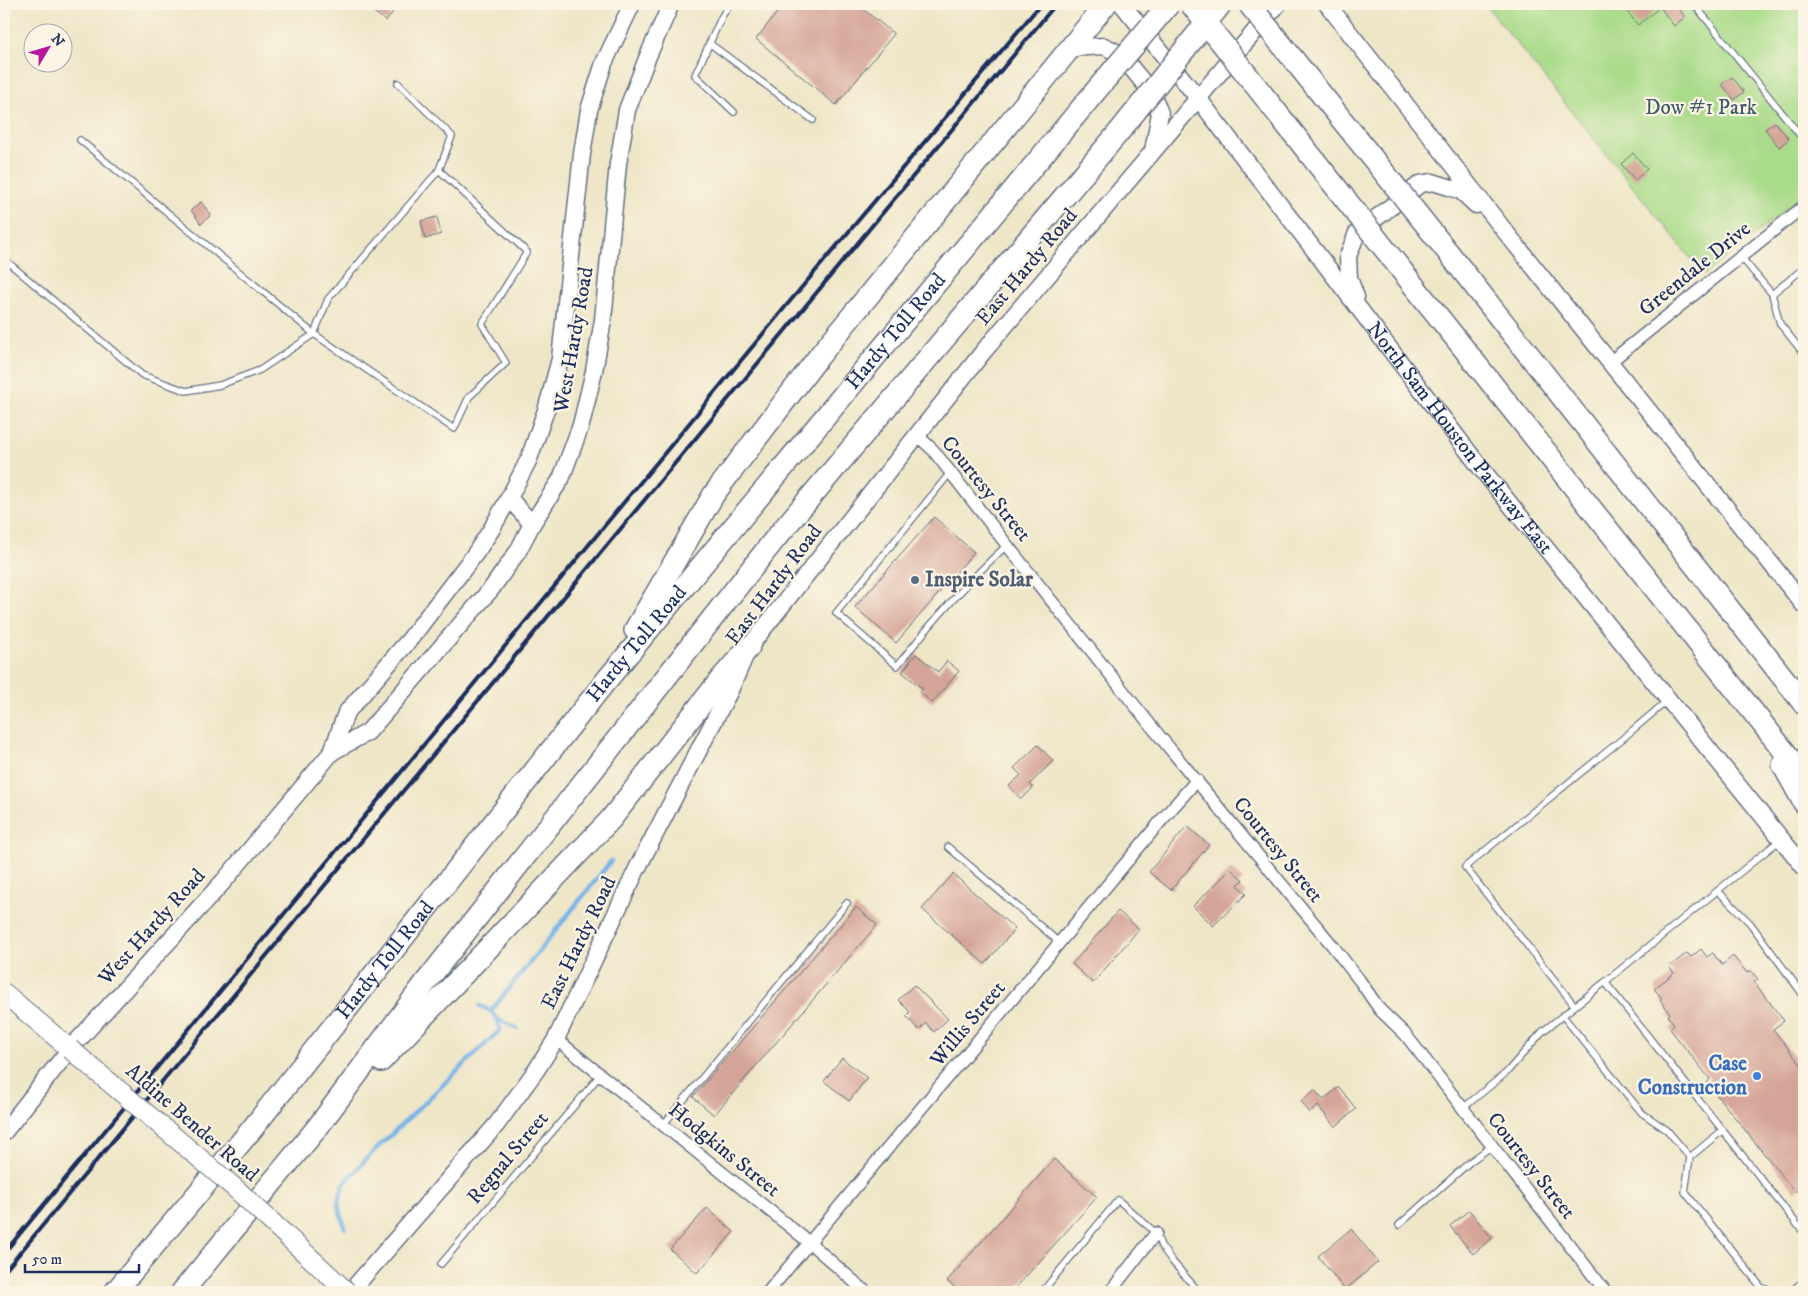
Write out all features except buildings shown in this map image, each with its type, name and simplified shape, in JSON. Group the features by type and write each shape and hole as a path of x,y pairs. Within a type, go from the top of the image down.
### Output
{"highway":[{"path":"605,682 714,494 816,361 1106,4"},
{"name":"Hardy Toll Road","path":"115,1292 252,1129 605,682 1169,4"},
{"path":"1191,4 1804,776"},
{"name":"Hardy Toll Road","path":"182,1292 317,1128 426,982 775,539 1119,132 1221,4"},
{"path":"1249,4 1451,256 1804,704"},
{"path":"317,1128 611,819 721,679 749,647"},
{"path":"1752,710 1804,803"}],"main road":[{"name":"West Hardy Road","path":"4,1132 70,1049 223,882 332,752 346,713 410,638 475,554 509,498 529,459 560,359 582,154 589,110 604,63 632,4"},
{"name":"West Hardy Road","path":"332,752 368,732 492,588 518,551 532,524 561,479 581,426 594,371 603,320 618,164 628,110 648,56 671,4"},
{"name":"North Sam Houston Parkway East","path":"1122,4 1198,98 1480,467 1804,867"},
{"name":"East Hardy Road","path":"349,1292 497,1124 537,1070 556,1039 638,867 730,690 749,647 983,352 1278,4"},
{"path":"1327,4 1504,230 1804,605"},
{"path":"1070,48 1104,46 1120,54 1152,93 1160,113 1154,151"},
{"path":"1362,312 1349,278 1348,256 1357,233 1420,184 1433,182 1461,191 1504,230"},
{"path":"509,498 532,524"},
{"name":"Aldine Bender Road","path":"4,993 236,1189 349,1292"}],"street":[{"name":"Greendale Drive","path":"1610,362 1804,206"},
{"name":"Courtesy Street","path":"916,435 933,450 1007,546 1346,964 1380,1010 1405,1034 1606,1292"},
{"name":"Willis Street","path":"768,1292 1197,780"},
{"name":"Hodgkins Street","path":"556,1039 810,1243 866,1292"},
{"path":"1110,1292 1156,1233"}],"lane":[{"path":"730,4 722,16 695,75 734,112"},
{"path":"1694,4 1804,140"},
{"path":"709,43 813,120"},
{"path":"4,259 142,375 186,391 220,385 260,370 314,334 328,299 439,170 452,136 398,83"},
{"path":"80,140 314,334 454,429 469,397 506,363 482,324 527,252 439,170"},
{"path":"1741,257 1772,294 1780,324 1804,354"},
{"path":"1772,294 1804,268"},
{"path":"950,473 836,613 897,666 923,633 990,561 1007,546"},
{"path":"1575,1006 1465,867 1622,740 1668,699"},
{"path":"1462,1108 1506,1073 1542,1032 1782,839"},
{"path":"948,847 1060,943"},
{"path":"1718,891 1750,923 1804,996"},
{"path":"663,1125 847,903"},
{"path":"1605,982 1804,1233"},
{"path":"1563,1016 1642,1113 1667,1130 1690,1157"},
{"name":"Regnal Street","path":"441,1264 601,1074"},
{"path":"1723,1130 1690,1157 1685,1192 1761,1287 1772,1292"},
{"path":"1399,1225 1472,1161 1492,1146"},
{"path":"1042,1292 1118,1200 1156,1233 1161,1246 1199,1292"},
{"path":"1790,1292 1804,1281"}],"green space":[{"name":"Dow #1 Park","path":"1485,4 1804,4 1804,195 1704,275"}],"waterway":[{"path":"491,1011 611,861"},
{"path":"345,1228 338,1204 343,1185 369,1156 500,1030 494,1015 480,1006"},
{"path":"499,1020 517,1028"}],"railway":[{"path":"4,1253 786,306 1041,4"},
{"path":"4,1272 1056,4"}],"place":[{"name":"Inspire Solar","path":"915,580"},
{"name":"Case Construction","path":"1757,1076"}]}
